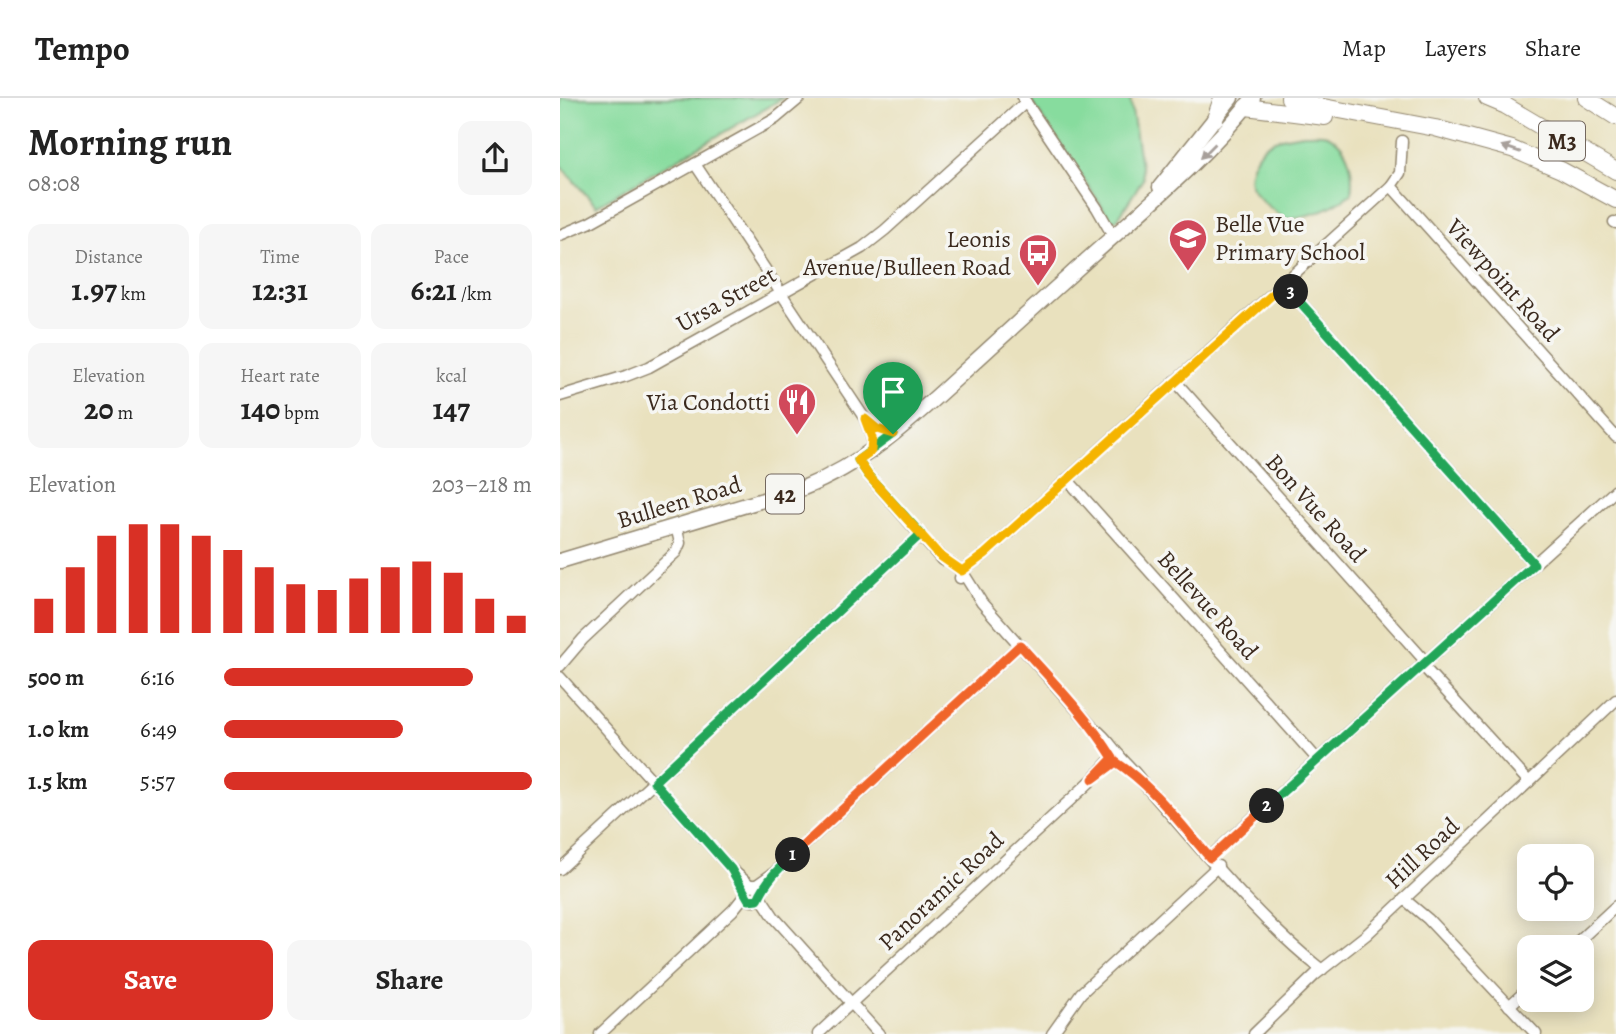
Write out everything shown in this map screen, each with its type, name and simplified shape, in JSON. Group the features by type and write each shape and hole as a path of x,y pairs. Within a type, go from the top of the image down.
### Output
{"highway":[{"path":"1214,120 1222,98"},
{"path":"1289,98 1435,128 1512,149 1561,170 1616,200"},
{"name":"M3","path":"1487,98 1506,106 1616,171"},
{"name":"M3","path":"1586,98 1616,117"},
{"path":"1250,103 1435,128"},
{"name":"M3","path":"1506,106 1574,148 1616,179"}],"main road":[{"name":"Bulleen Road","path":"1133,218 1231,98"},
{"name":"Bulleen Road","path":"560,561 803,488 832,476 858,460 893,434 1175,183 1250,103"}],"street":[{"path":"560,235 589,223 775,119 800,98"},
{"path":"1024,100 1115,234"},
{"name":"Ursa Street","path":"560,396 649,367 872,241 1024,100"},
{"path":"963,575 1391,186 1400,173 1402,141"},
{"path":"695,164 865,419 872,438 871,451"},
{"name":"Viewpoint Road","path":"1391,186 1616,437"},
{"path":"1284,284 1534,564"},
{"name":"Bon Vue Road","path":"1175,381 1529,782"},
{"path":"865,419 877,429 893,434"},
{"path":"858,460 868,475 939,555 963,575 982,603 1108,740 1116,758 1132,766 1142,782 1214,862 1318,972"},
{"name":"Bellevue Road","path":"1067,479 1318,760"},
{"path":"1052,1034 1081,993 1318,760 1616,489"},
{"path":"560,666 583,639 676,552 680,543 677,526"},
{"path":"560,869 921,534"},
{"path":"560,656 583,639"},
{"path":"600,1034 1020,645"},
{"path":"560,677 879,1034"},
{"name":"Hill Road","path":"1261,1031 1318,972 1360,940 1616,700"},
{"name":"Panoramic Road","path":"818,1034 1116,758"},
{"path":"1407,896 1536,1034"},
{"path":"1585,935 1616,906"},
{"path":"1509,1006 1517,999"}],"green space":[{"path":"560,98 783,98 596,206 560,165"},
{"path":"1029,98 1130,98 1143,179 1117,220 1111,220"},
{"path":"1304,134 1327,135 1341,145 1351,168 1351,194 1320,211 1285,219 1256,194 1250,183 1250,172 1258,153 1268,143"}],"place":[{"name":"Belle Vue Primary School","path":"1188,272"},
{"name":"Leonis Avenue/Bulleen Road","path":"1038,287"},
{"name":"Via Condotti","path":"797,436"}],"route":[{"path":"893,434 874,449 858,460 868,475 921,534 654,782 731,869 747,899 751,901 759,898 760,891 775,872 1020,645 1094,727 1107,746 1113,758 1093,779 1116,762 1142,782 1210,858 1534,564 1284,284 985,554 962,571 939,555 921,534 868,475 866,471 858,460 871,451 872,438 865,419 877,429 893,434"}]}
